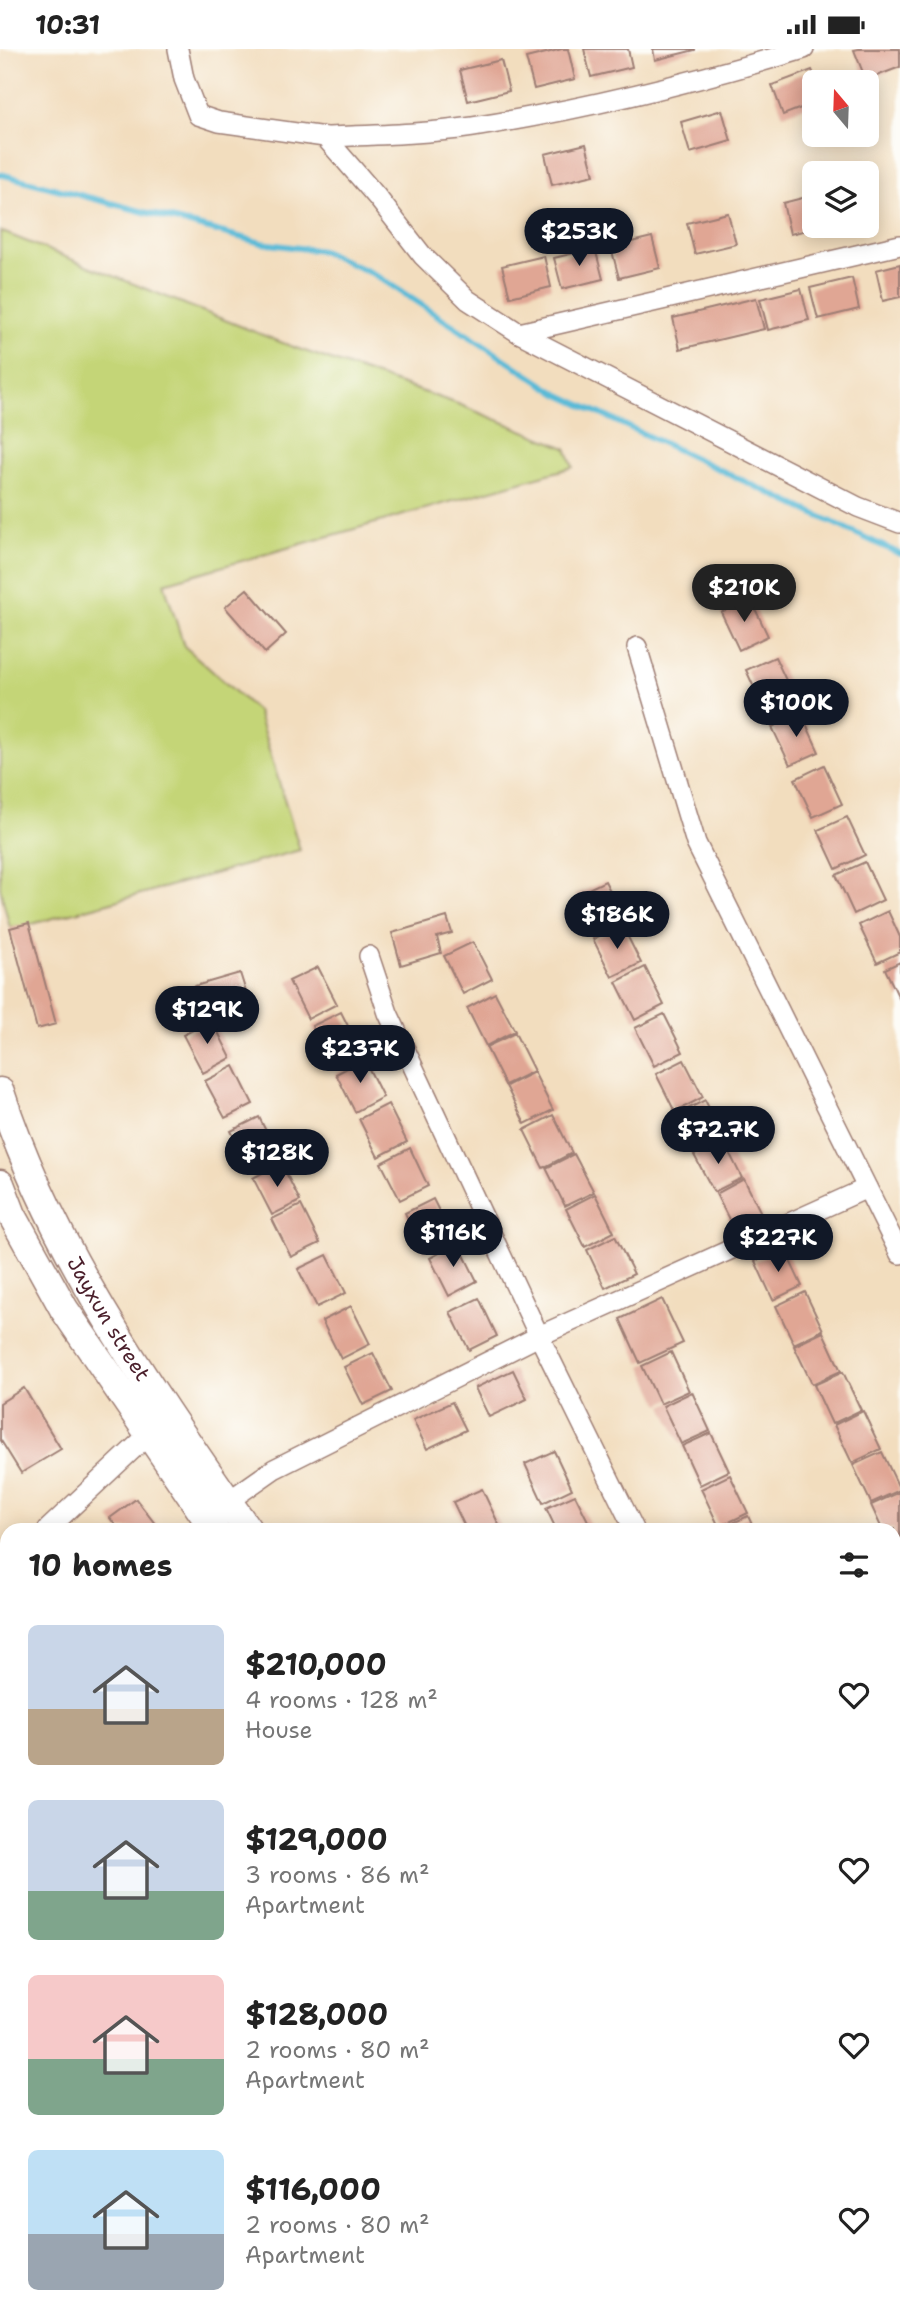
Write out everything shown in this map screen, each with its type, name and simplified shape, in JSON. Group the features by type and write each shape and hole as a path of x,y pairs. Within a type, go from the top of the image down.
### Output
{"highway":[{"name":"Jayxun street","path":"0,1092 39,1193 81,1274 150,1388 243,1523"},
{"name":"Jayxun street","path":"0,1184 12,1215 64,1309 210,1523"}],"street":[{"path":"178,49 184,79 198,115 219,122 325,137 472,127 625,99 804,49"},
{"path":"325,137 423,256 468,300 519,333 858,507 900,523"},
{"path":"519,333 900,244"},
{"path":"637,647 696,843 900,1254"},
{"path":"369,956 388,1013 538,1336 631,1523"},
{"path":"227,1502 274,1469 538,1336 867,1188"},
{"path":"54,1523 148,1435"}],"green space":[{"path":"0,231 293,347 458,404 566,448 573,467 164,583 184,646 257,711 300,850 10,928 0,888"}],"building":[{"path":"568,49 575,79 534,89 526,58"},
{"path":"584,49 628,49 632,67 591,77"},
{"path":"653,49 695,49 695,50 655,60"},
{"path":"900,49 900,67 879,75 879,70 862,70 854,50"},
{"path":"501,60 509,91 468,101 460,70"},
{"path":"802,74 802,108 783,115 772,85"},
{"path":"722,110 731,141 690,153 681,122"},
{"path":"586,144 594,175 552,185 545,154"},
{"path":"802,198 802,231 790,234 783,203"},
{"path":"728,213 736,244 695,254 687,223"},
{"path":"652,237 660,268 619,278 611,247"},
{"path":"595,248 603,279 562,289 554,258"},
{"path":"544,256 551,287 510,297 502,266"},
{"path":"900,264 900,297 883,301 876,270"},
{"path":"852,278 859,309 818,319 810,288"},
{"path":"801,289 809,320 768,330 760,299"},
{"path":"756,298 764,329 680,349 673,318"},
{"path":"247,589 286,634 265,653 225,607"},
{"path":"750,598 768,636 739,650 721,612"},
{"path":"775,657 793,695 764,709 746,670"},
{"path":"801,713 819,752 790,765 772,727"},
{"path":"824,765 842,804 813,817 795,779"},
{"path":"847,817 865,855 836,869 818,830"},
{"path":"865,862 883,900 854,914 836,875"},
{"path":"605,881 624,919 595,933 576,895"},
{"path":"888,911 900,937 900,952 877,963 859,925"},
{"path":"447,917 452,933 437,937 441,953 401,965 392,933"},
{"path":"29,923 56,1024 37,1029 10,928"},
{"path":"622,925 641,963 612,977 593,939"},
{"path":"473,942 492,979 463,994 444,956"},
{"path":"900,962 900,1000 885,969"},
{"path":"318,967 337,1004 308,1019 289,981"},
{"path":"645,967 664,1005 635,1020 616,982"},
{"path":"240,973 246,992 176,1013 171,993"},
{"path":"495,993 515,1031 486,1046 467,1008"},
{"path":"341,1012 360,1050 331,1064 312,1026"},
{"path":"664,1014 683,1052 654,1066 635,1028"},
{"path":"212,1020 231,1058 203,1073 183,1035"},
{"path":"515,1033 534,1071 505,1085 486,1047"},
{"path":"364,1059 383,1097 355,1112 336,1074"},
{"path":"684,1060 703,1097 675,1112 656,1074"},
{"path":"234,1066 253,1104 225,1118 205,1081"},
{"path":"534,1072 553,1110 525,1124 506,1086"},
{"path":"705,1100 724,1138 695,1153 676,1115"},
{"path":"388,1104 407,1142 378,1157 359,1119"},
{"path":"553,1115 572,1153 543,1168 524,1130"},
{"path":"259,1117 278,1155 250,1169 231,1131"},
{"path":"723,1140 742,1178 714,1192 694,1155"},
{"path":"410,1148 428,1186 400,1200 381,1163"},
{"path":"574,1154 594,1192 565,1206 546,1168"},
{"path":"281,1163 300,1201 272,1215 253,1178"},
{"path":"744,1179 763,1217 735,1231 716,1194"},
{"path":"595,1194 614,1232 585,1247 566,1209"},
{"path":"433,1199 452,1237 424,1251 405,1213"},
{"path":"301,1205 320,1243 291,1257 272,1219"},
{"path":"615,1236 634,1274 605,1288 587,1250"},
{"path":"458,1243 477,1281 449,1296 430,1258"},
{"path":"784,1248 802,1286 773,1300 755,1261"},
{"path":"327,1255 346,1293 317,1307 298,1269"},
{"path":"805,1292 823,1330 794,1344 776,1306"},
{"path":"479,1298 497,1336 469,1350 450,1312"},
{"path":"662,1299 683,1343 640,1363 620,1319"},
{"path":"351,1306 370,1344 341,1359 322,1321"},
{"path":"823,1332 841,1371 812,1384 794,1346"},
{"path":"671,1352 689,1391 660,1404 642,1366"},
{"path":"373,1353 392,1391 363,1405 344,1367"},
{"path":"513,1370 527,1399 489,1417 475,1388"},
{"path":"843,1372 861,1410 832,1424 814,1385"},
{"path":"24,1388 61,1449 21,1473 0,1439 0,1403"},
{"path":"692,1392 710,1431 681,1444 663,1406"},
{"path":"452,1402 466,1430 427,1449 413,1420"},
{"path":"863,1411 881,1449 852,1463 834,1425"},
{"path":"711,1433 729,1471 700,1485 682,1446"},
{"path":"554,1451 572,1489 543,1503 525,1464"},
{"path":"882,1452 900,1490 871,1503 853,1465"},
{"path":"730,1475 748,1513 727,1523 717,1523 701,1489"},
{"path":"482,1489 498,1523 463,1523 453,1502"},
{"path":"900,1492 900,1523 879,1523 871,1505"},
{"path":"575,1495 589,1523 553,1523 546,1508"},
{"path":"136,1499 154,1523 114,1523 110,1518"},
{"path":"748,1516 751,1523 733,1523"}],"waterway":[{"path":"0,174 262,243 322,251 374,274 558,394 900,554"}]}
